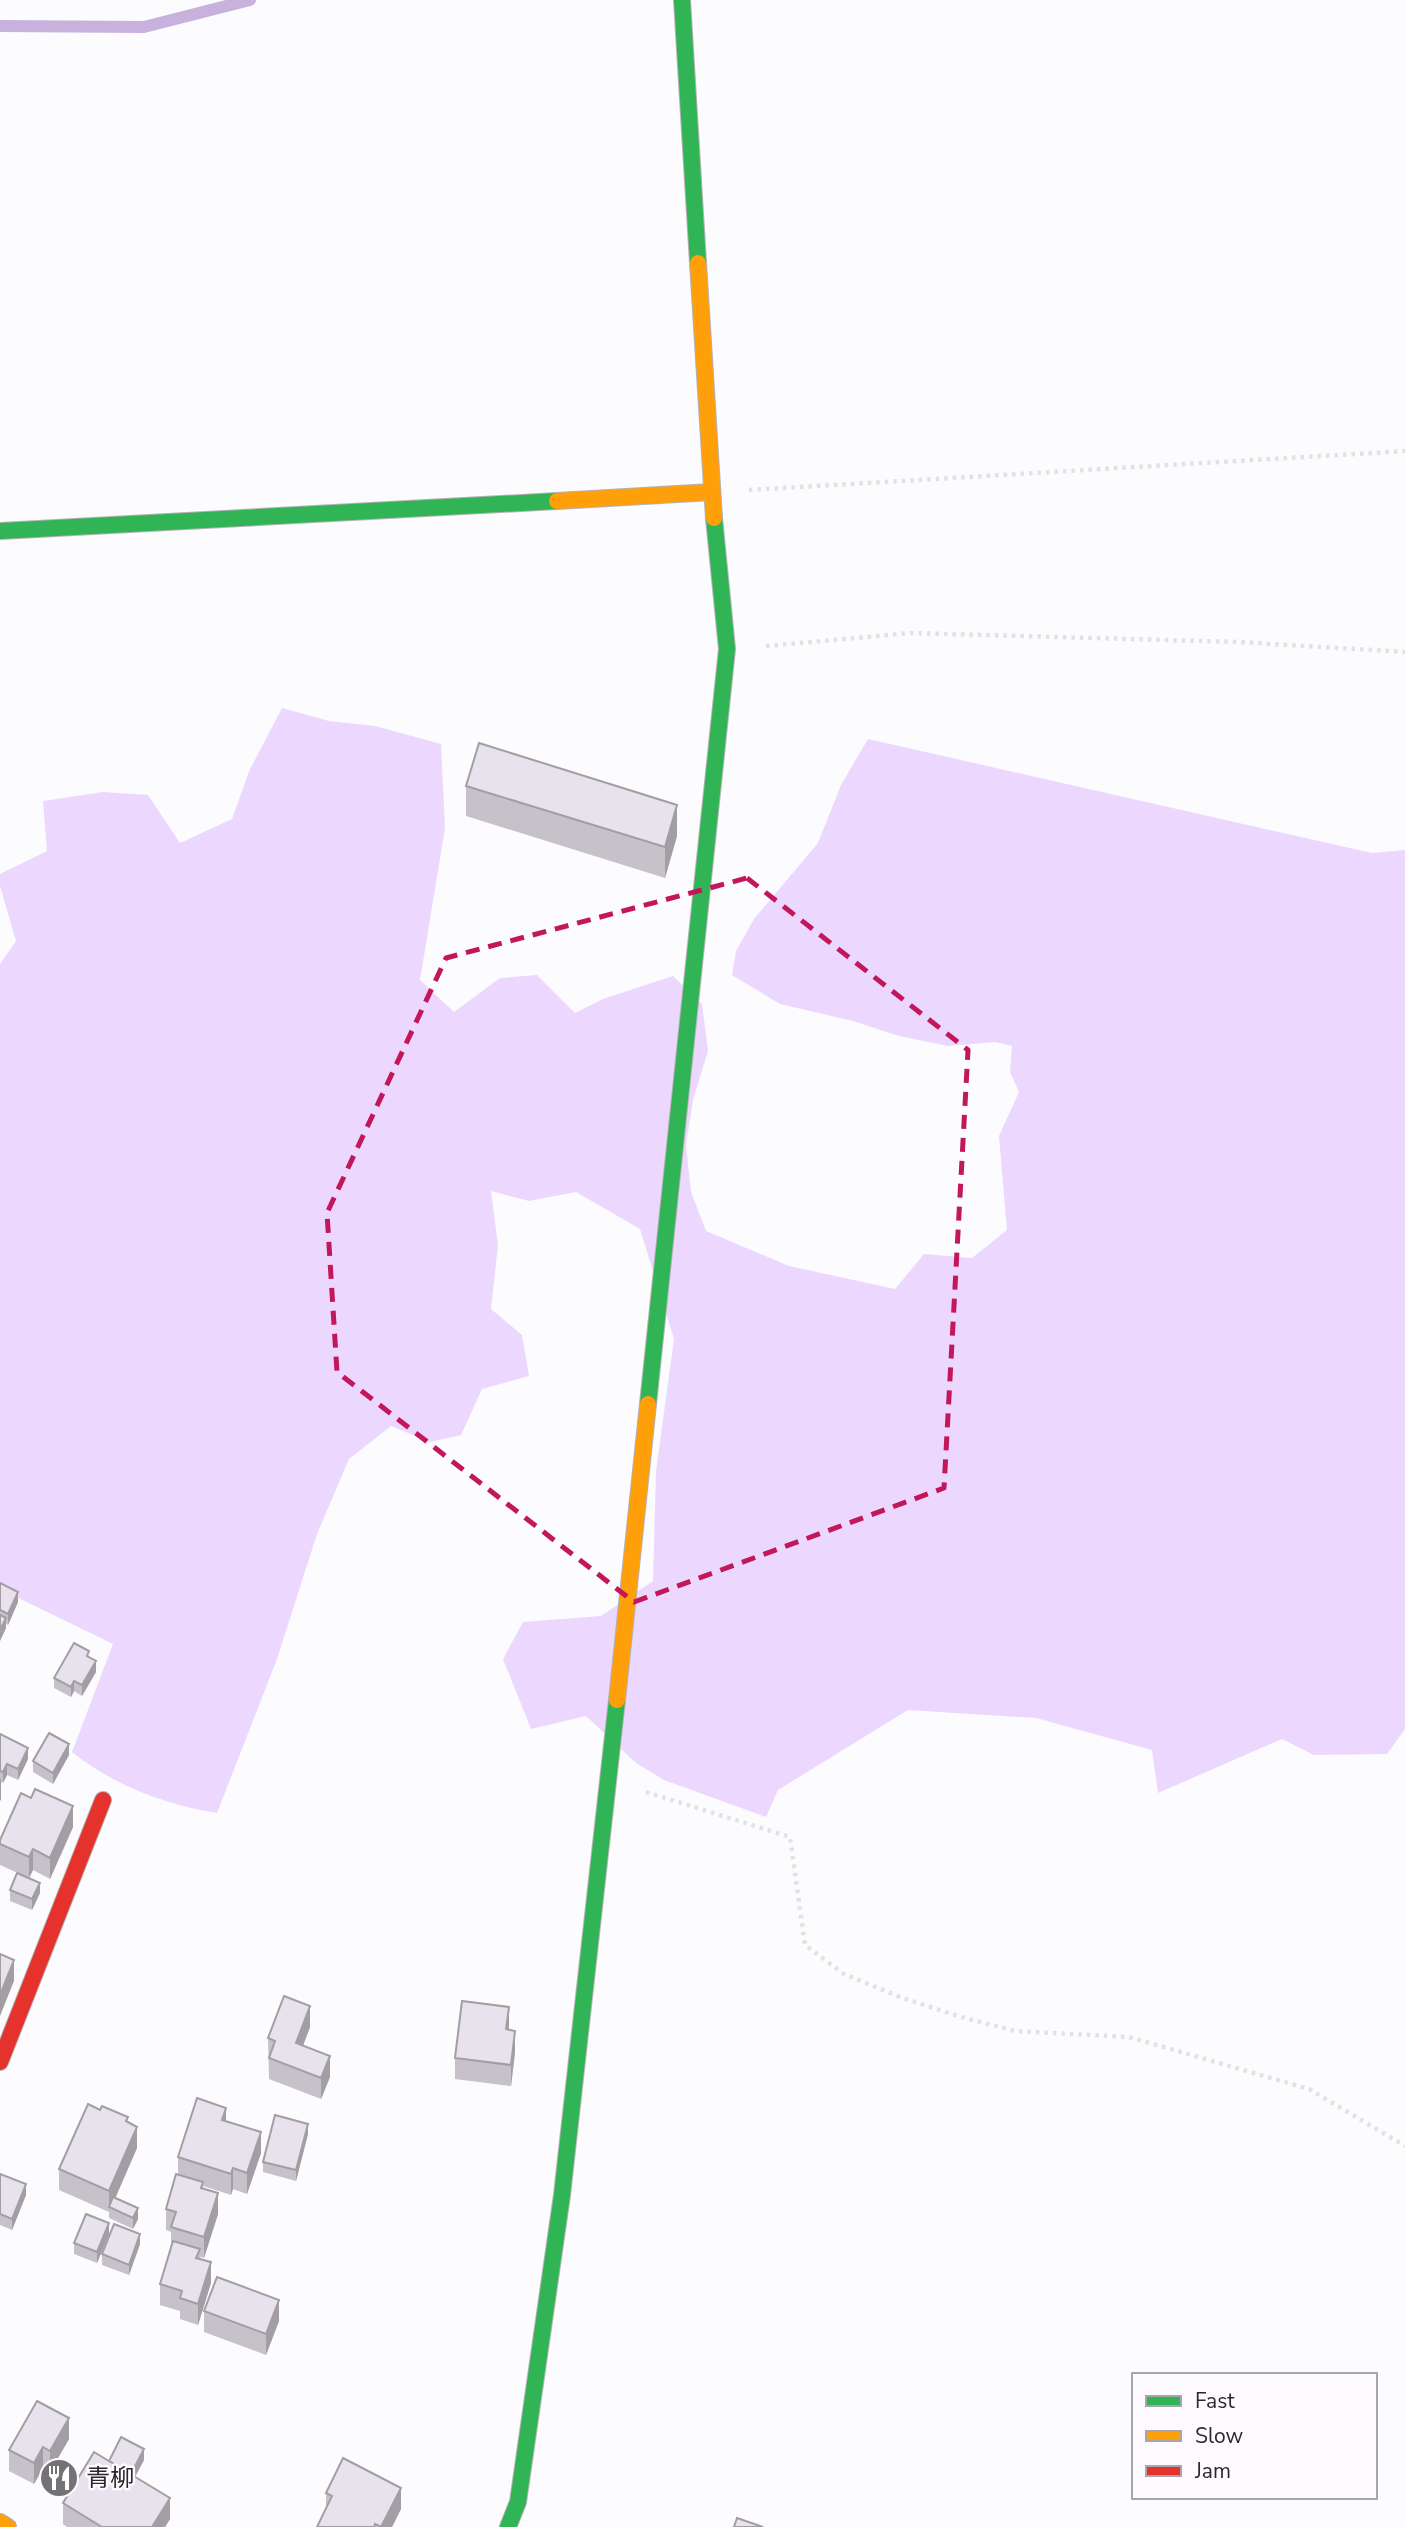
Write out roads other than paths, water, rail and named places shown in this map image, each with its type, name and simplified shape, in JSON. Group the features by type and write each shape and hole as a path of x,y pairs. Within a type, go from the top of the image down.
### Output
{"street":[{"path":"508,2527 518,2502 562,2195 610,1780 727,649 712,492 682,0"},
{"path":"0,531 712,492"},
{"path":"0,2062 103,1800"},
{"path":"0,2522 8,2527"}],"waterway":[{"path":"0,26 144,27 250,0"}],"place":[{"name":"青柳","path":"59,2478"}]}
